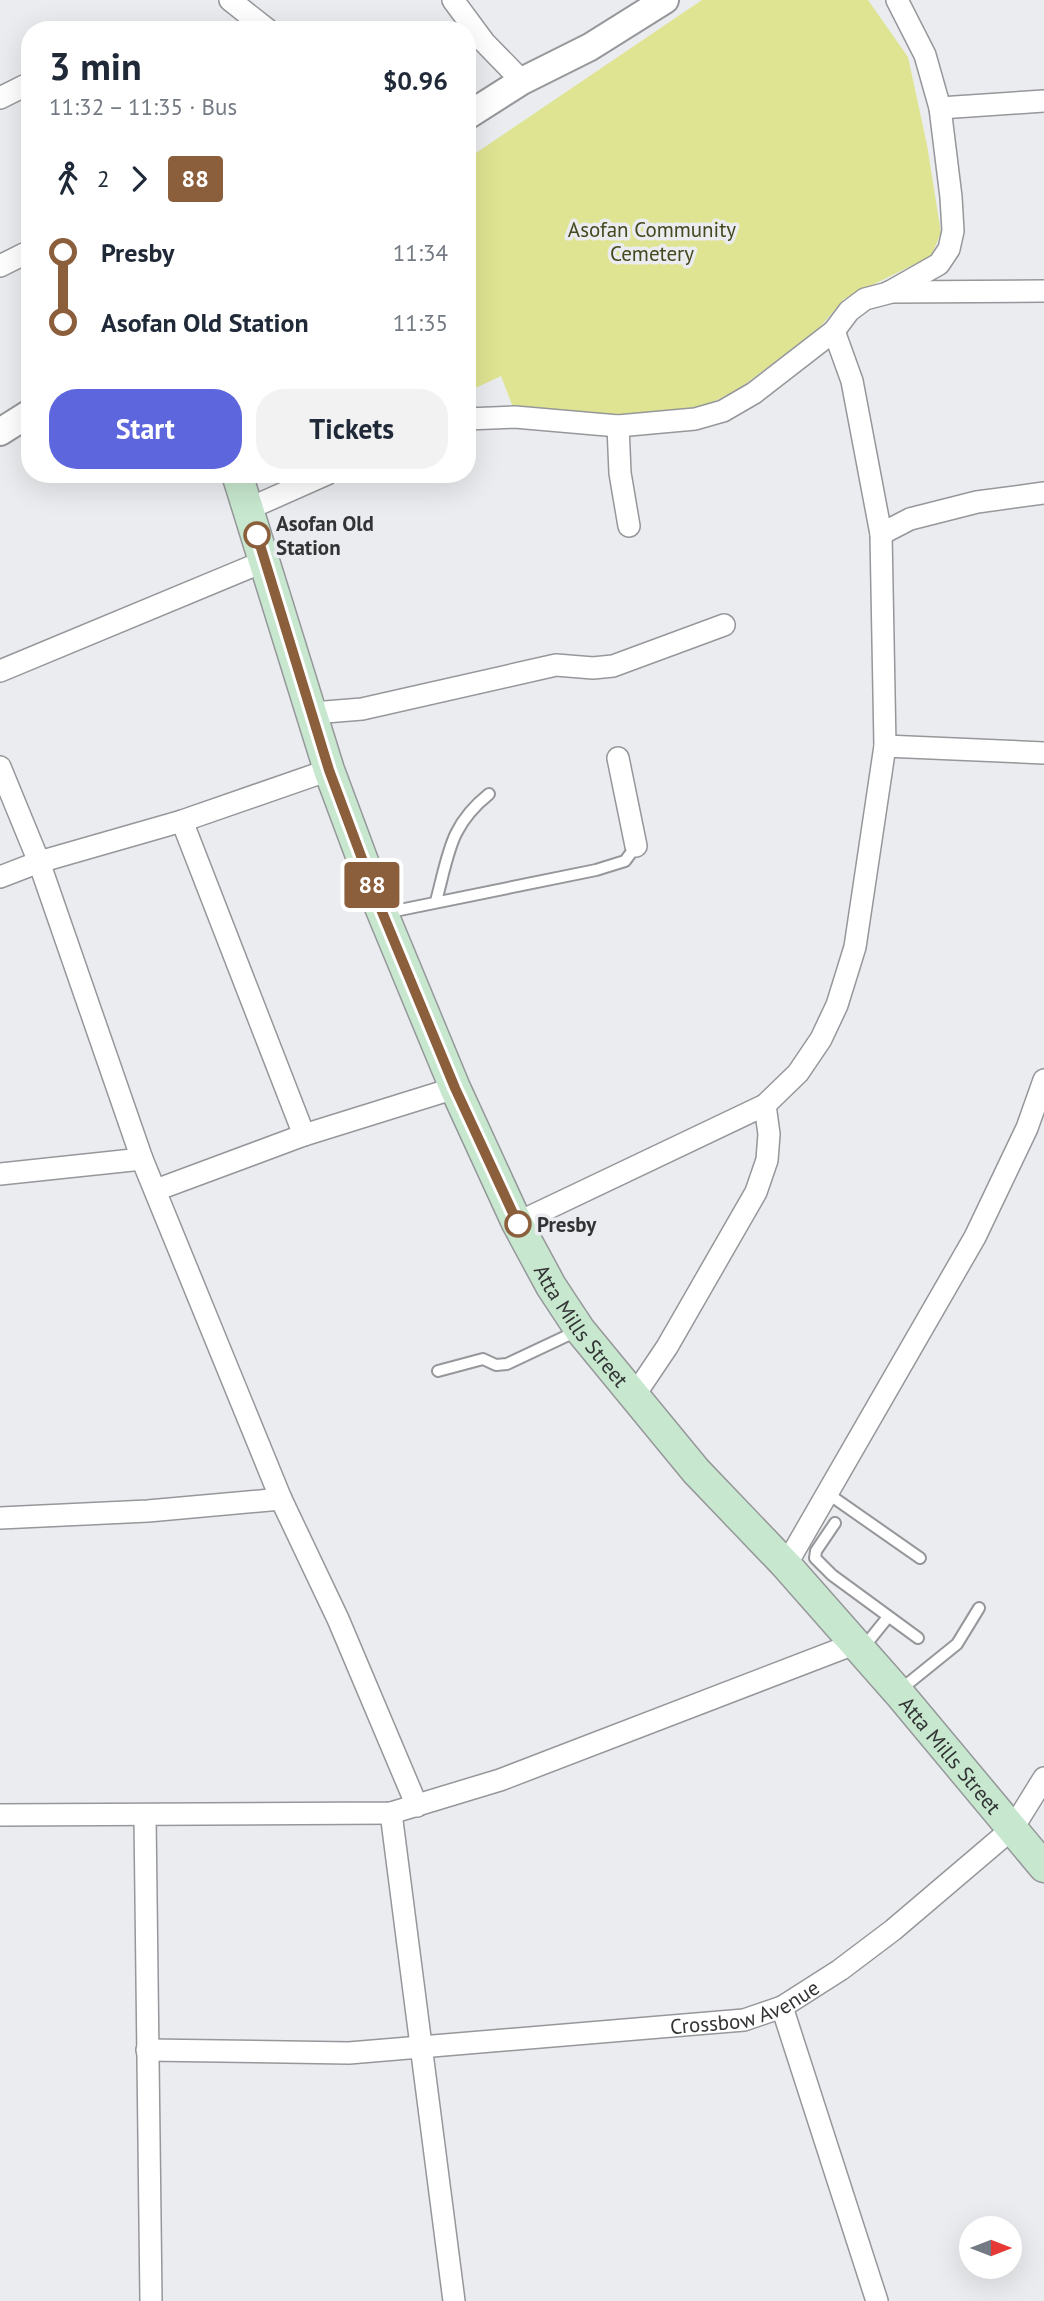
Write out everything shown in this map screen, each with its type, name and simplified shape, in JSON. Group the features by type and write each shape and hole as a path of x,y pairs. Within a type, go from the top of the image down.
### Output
{"main road":[{"name":"Atta Mills Street","path":"240,483 329,770 383,913 455,1088 517,1223 551,1286 580,1330 696,1471 786,1565 823,1586 857,1648 898,1692 1044,1867"}],"street":[{"path":"230,0 257,21"},
{"path":"453,0 468,21"},
{"path":"476,110 522,81 590,47 665,0"},
{"path":"476,419 515,417 618,426 695,419 723,411 754,393 834,331 849,311 865,299 888,292 939,264 949,249 953,231 940,108 925,55 897,0"},
{"path":"476,31 522,81"},
{"path":"0,98 21,88"},
{"path":"940,108 1044,101"},
{"path":"0,266 21,256"},
{"path":"888,292 1044,291"},
{"path":"517,1223 765,1105 798,1073 821,1039 838,1005 855,947 885,746 881,534 852,382 834,331"},
{"path":"0,432 21,419"},
{"path":"618,426 620,473 629,526"},
{"path":"248,509 307,483"},
{"path":"881,534 910,519 977,502 1044,493"},
{"path":"0,671 265,561"},
{"path":"313,713 362,709 556,665 593,668 612,666 724,625"},
{"path":"885,746 1044,753"},
{"path":"618,758 636,846"},
{"path":"0,767 39,862 142,1159 281,1499 338,1619 417,1806"},
{"path":"0,877 39,862 182,821 329,770"},
{"path":"182,821 304,1135"},
{"path":"786,1565 975,1237 1027,1128 1044,1080"},
{"path":"156,1190 304,1135 455,1088"},
{"path":"634,1396 667,1347 756,1192 767,1160 769,1134 765,1105"},
{"path":"0,1174 142,1159"},
{"path":"0,1518 148,1511 281,1499"},
{"path":"0,1815 391,1813 500,1780 857,1648"},
{"name":"Crossbow Avenue","path":"147,2050 349,2053 744,2020 782,2007 840,1970 893,1930 1013,1828 1044,1778"},
{"path":"391,1813 454,2301"},
{"path":"145,1816 150,2301"},
{"path":"782,2007 877,2301"}],"lane":[{"path":"436,901 456,830 470,809 489,794"},
{"path":"383,913 596,870 625,861 636,846"},
{"path":"438,1371 483,1359 496,1365 507,1364 580,1330"},
{"path":"827,1493 920,1558"},
{"path":"835,1523 816,1550 815,1558 823,1586 888,1617 918,1638"},
{"path":"898,1692 957,1643 979,1608"},
{"path":"857,1648 888,1617"}],"green space":[{"name":"Asofan Community Cemetery","path":"702,0 868,0 908,57 927,145 941,233 931,256 844,299 820,327 739,389 699,409 626,417 514,410 501,376 476,388 476,153"}],"bus line":[{"name":"88","path":"257,535 329,770 380,907 455,1088 518,1224"}],"place":[{"name":"Asofan Old Station","path":"257,535"},
{"name":"Presby","path":"518,1224"}]}
